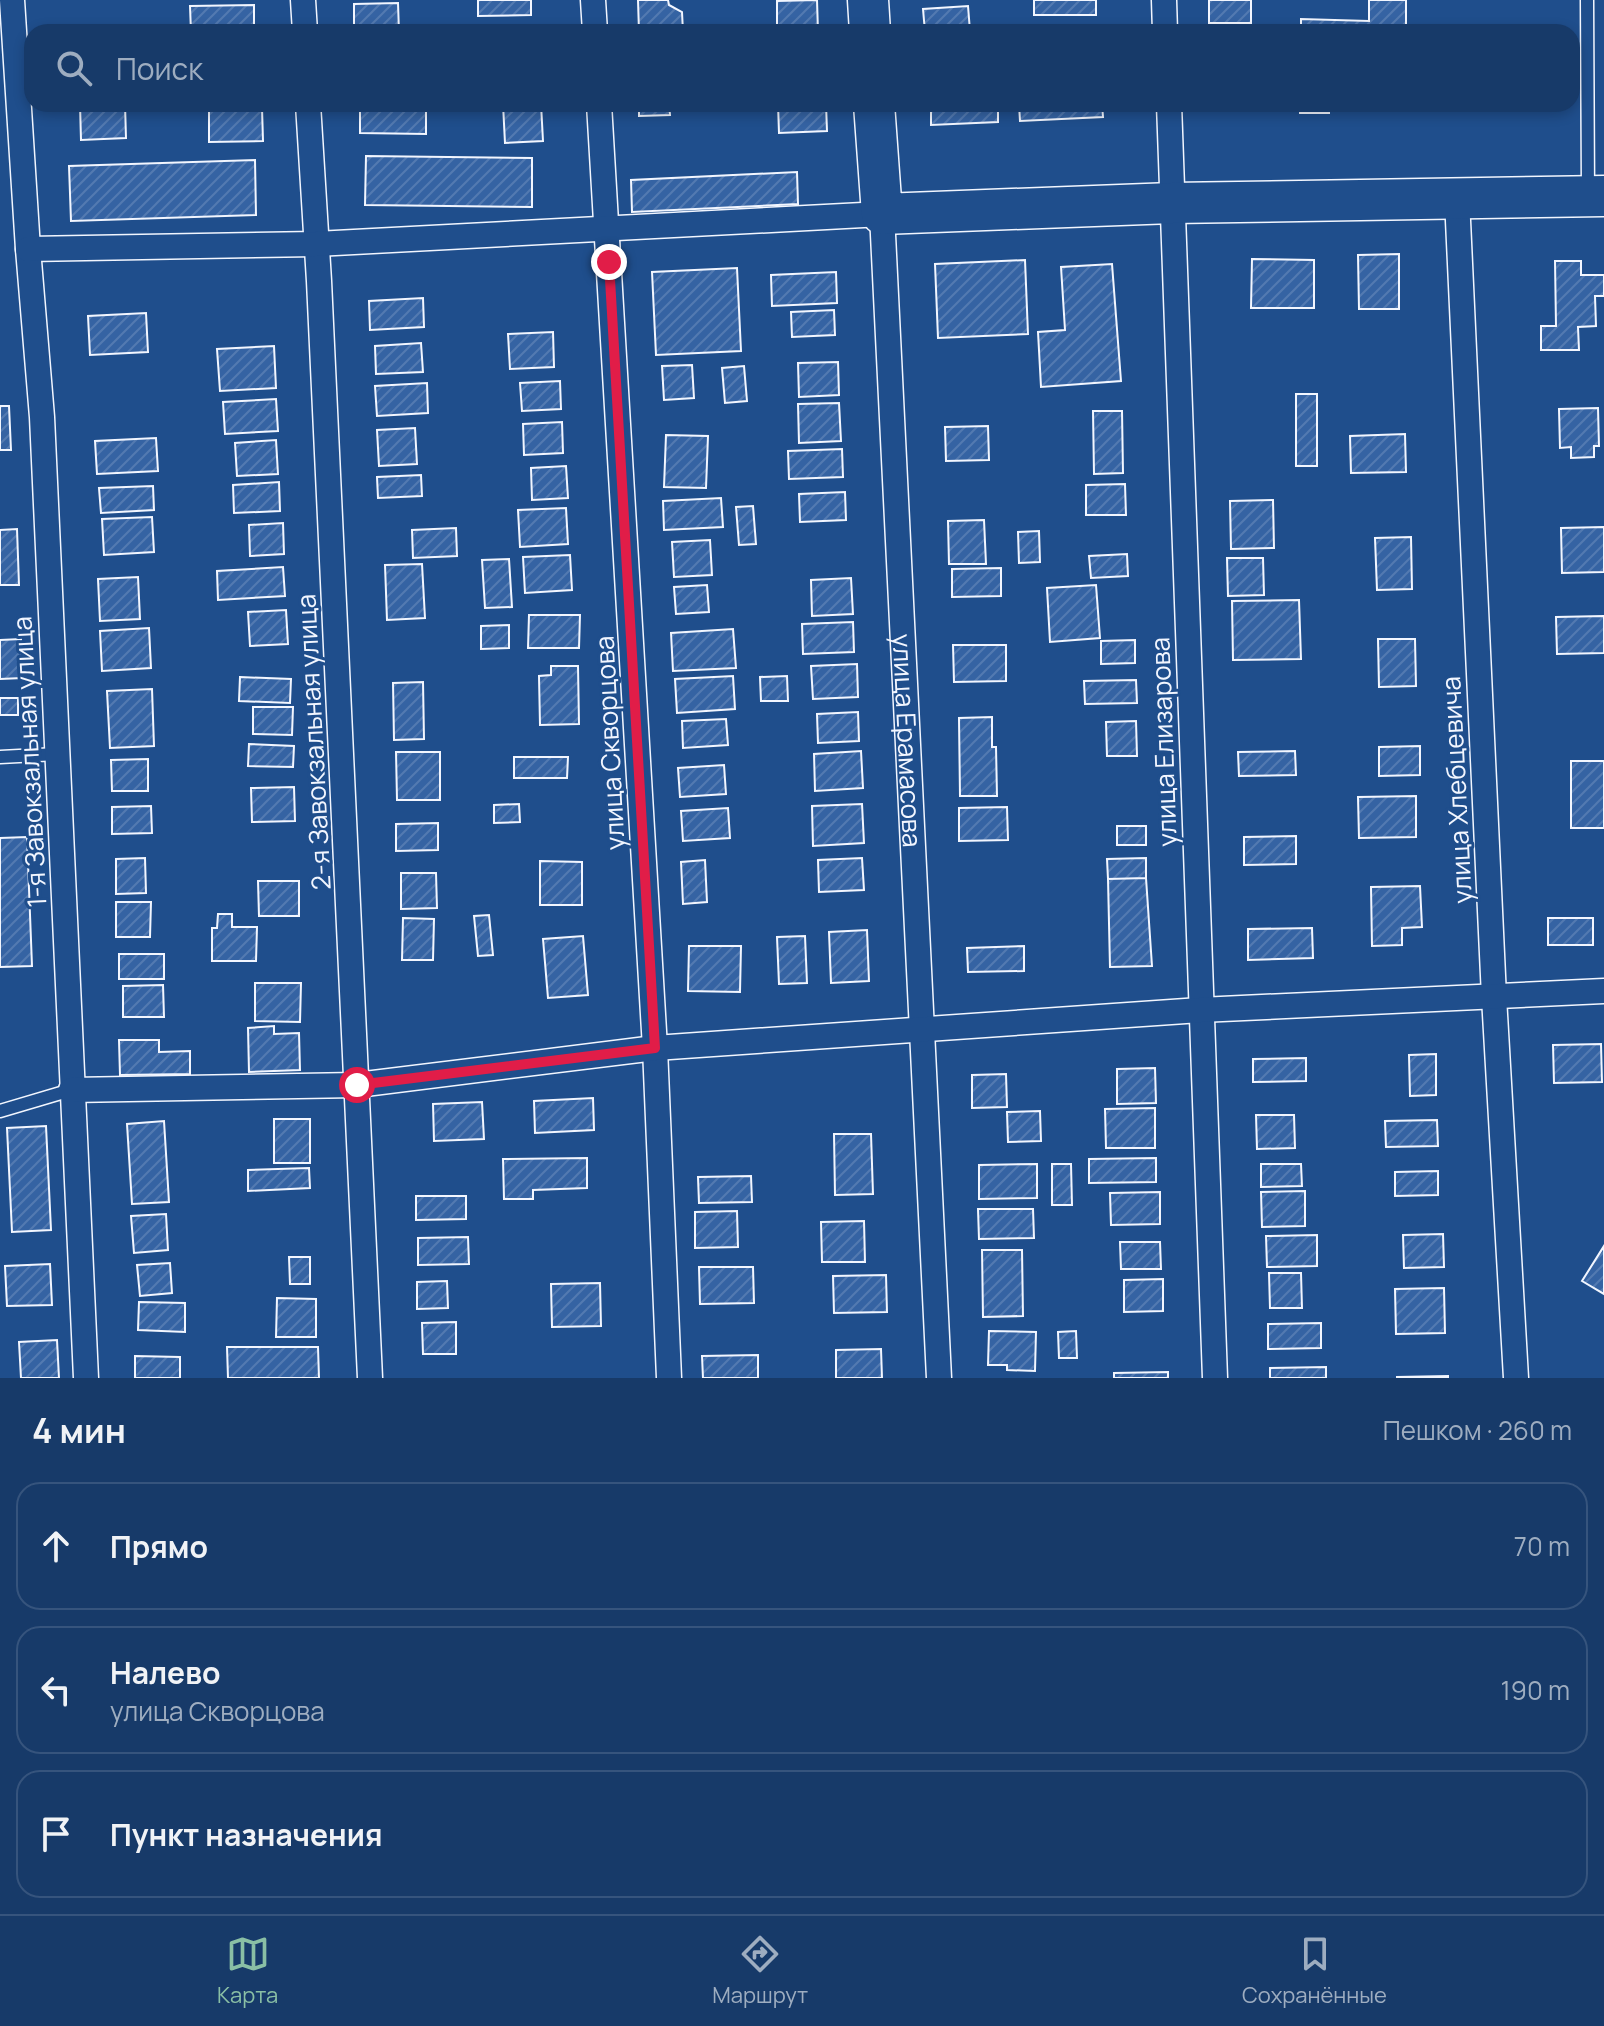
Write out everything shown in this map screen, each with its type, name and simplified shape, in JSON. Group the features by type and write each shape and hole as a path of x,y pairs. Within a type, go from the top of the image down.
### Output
{"main road":[{"path":"868,0 870,24"},
{"name":"улица Ерамасова","path":"875,112 882,214"},
{"path":"882,214 1172,203 1596,196"}],"street":[{"name":"1-я Завокзальная улица","path":"12,0 42,417 86,1378"},
{"path":"303,0 304,24"},
{"path":"593,0 594,24"},
{"path":"1164,0 1165,24"},
{"name":"2-я Завокзальная улица","path":"308,112 370,1378"},
{"name":"улица Скворцова","path":"600,112 655,1048 669,1378"},
{"name":"улица Елизарова","path":"1169,112 1215,1378"},
{"name":"улица Хлебцевича","path":"1457,199 1494,997 1516,1378"},
{"path":"28,249 316,244 882,214"},
{"name":"улица Ерамасова","path":"882,214 939,1378"},
{"path":"71,1090 357,1085 655,1048 1200,1010 1604,991"}],"lane":[{"path":"1587,0 1596,196"},
{"path":"0,757 57,754"},
{"path":"0,1111 71,1090"}],"building":[{"path":"478,0 531,0 531,15 478,16"},
{"path":"638,0 668,0 669,5 682,12 683,24 639,24"},
{"path":"817,0 818,24 777,24 777,1"},
{"path":"1034,0 1096,0 1096,15 1034,15"},
{"path":"1209,0 1251,0 1251,23 1209,23"},
{"path":"1369,0 1406,0 1406,24 1301,24 1301,19 1369,21"},
{"path":"398,3 399,24 354,24 354,4"},
{"path":"254,5 254,24 191,24 190,6"},
{"path":"968,6 969,24 924,24 923,9"},
{"path":"80,112 125,112 126,138 81,140"},
{"path":"209,112 262,112 263,141 209,142"},
{"path":"360,112 426,112 426,134 360,133"},
{"path":"503,112 541,112 543,141 505,143"},
{"path":"639,112 670,112 670,115 639,116"},
{"path":"778,112 826,112 827,131 779,133"},
{"path":"931,112 998,112 998,122 931,125"},
{"path":"1019,112 1103,112 1103,117 1020,121"},
{"path":"366,156 532,158 532,207 365,205"},
{"path":"255,160 256,215 71,221 69,166"},
{"path":"797,172 798,204 632,212 631,180"},
{"path":"1399,254 1399,309 1359,309 1358,255"},
{"path":"1252,259 1314,260 1314,308 1251,308"},
{"path":"1025,260 1028,334 938,338 935,264"},
{"path":"1555,261 1581,261 1581,275 1604,275 1604,296 1595,296 1596,326 1578,327 1579,350 1541,350 1541,326 1556,326"},
{"path":"1112,264 1121,381 1041,387 1038,332 1065,330 1061,267"},
{"path":"737,268 741,351 656,355 652,272"},
{"path":"836,272 837,303 772,306 771,275"},
{"path":"423,298 424,327 370,330 369,301"},
{"path":"834,310 835,335 792,337 791,312"},
{"path":"146,313 148,352 90,355 88,316"},
{"path":"553,332 554,367 510,369 508,334"},
{"path":"421,343 423,372 376,374 375,346"},
{"path":"274,346 276,388 220,391 217,349"},
{"path":"838,362 839,395 799,397 798,363"},
{"path":"692,365 694,398 664,400 662,366"},
{"path":"744,366 747,401 725,403 722,368"},
{"path":"560,381 561,409 522,411 520,383"},
{"path":"427,383 428,413 377,416 375,386"},
{"path":"1296,394 1317,394 1317,466 1296,466"},
{"path":"276,399 278,431 225,434 223,402"},
{"path":"839,403 841,441 799,443 798,404"},
{"path":"0,406 9,406 11,450 0,450"},
{"path":"1598,408 1599,446 1594,446 1594,457 1571,458 1571,447 1560,448 1559,409"},
{"path":"1093,411 1122,411 1123,473 1094,474"},
{"path":"562,422 563,453 524,455 523,424"},
{"path":"988,426 989,460 946,461 945,427"},
{"path":"415,428 417,464 379,466 377,430"},
{"path":"1405,434 1406,472 1351,473 1350,436"},
{"path":"666,435 708,436 706,488 664,487"},
{"path":"156,438 158,471 97,474 95,441"},
{"path":"276,440 278,474 237,476 235,443"},
{"path":"842,449 843,477 789,479 788,451"},
{"path":"566,466 568,498 532,500 531,468"},
{"path":"421,475 422,496 378,498 377,477"},
{"path":"279,482 280,511 234,513 233,485"},
{"path":"1125,484 1126,515 1086,515 1086,485"},
{"path":"153,486 154,510 101,513 99,488"},
{"path":"845,492 846,520 800,522 799,494"},
{"path":"721,498 723,527 664,530 663,501"},
{"path":"1273,500 1274,548 1231,549 1230,501"},
{"path":"753,506 756,544 739,545 736,507"},
{"path":"566,508 568,544 520,547 518,510"},
{"path":"152,517 154,552 104,555 102,519"},
{"path":"984,520 986,564 949,564 948,521"},
{"path":"283,523 284,554 250,556 249,525"},
{"path":"1604,527 1604,572 1562,573 1561,528"},
{"path":"456,528 457,556 413,558 412,530"},
{"path":"17,529 19,585 0,585 0,530"},
{"path":"1039,531 1040,562 1019,563 1018,532"},
{"path":"1411,537 1412,589 1377,590 1375,538"},
{"path":"710,540 712,575 674,577 672,542"},
{"path":"1127,554 1128,576 1091,578 1089,556"},
{"path":"570,555 572,590 525,593 523,557"},
{"path":"1227,558 1263,558 1264,595 1228,596"},
{"path":"509,559 512,607 485,608 482,560"},
{"path":"422,564 425,618 387,620 385,565"},
{"path":"283,567 285,596 218,600 217,571"},
{"path":"1001,568 1001,596 952,597 952,569"},
{"path":"138,577 140,619 100,621 98,579"},
{"path":"851,578 853,614 812,616 811,580"},
{"path":"707,585 709,612 676,614 674,587"},
{"path":"1096,585 1100,638 1050,642 1047,588"},
{"path":"1299,600 1301,659 1233,660 1232,601"},
{"path":"286,610 288,644 250,646 248,612"},
{"path":"529,615 580,615 579,648 528,648"},
{"path":"1604,616 1604,653 1557,654 1556,617"},
{"path":"853,622 854,652 803,654 802,624"},
{"path":"509,625 509,648 481,649 481,626"},
{"path":"149,628 151,668 102,671 100,631"},
{"path":"733,629 736,668 673,671 671,633"},
{"path":"21,639 22,678 0,679 0,640"},
{"path":"1378,639 1415,639 1416,686 1379,687"},
{"path":"1135,640 1135,663 1101,664 1101,641"},
{"path":"953,645 1006,645 1006,681 954,682"},
{"path":"857,664 858,697 813,699 811,666"},
{"path":"551,666 578,666 579,724 540,725 539,676 551,675"},
{"path":"733,676 735,709 677,713 675,679"},
{"path":"787,676 788,701 761,701 760,677"},
{"path":"240,677 291,679 290,703 239,701"},
{"path":"1136,680 1137,703 1085,704 1084,681"},
{"path":"423,682 424,739 394,740 393,683"},
{"path":"152,689 154,746 110,748 107,691"},
{"path":"0,698 18,698 18,715 0,715"},
{"path":"253,707 293,707 292,735 253,734"},
{"path":"858,712 859,741 818,743 817,714"},
{"path":"992,717 997,796 960,796 959,718"},
{"path":"726,719 728,745 683,748 682,721"},
{"path":"1136,721 1137,756 1107,756 1106,722"},
{"path":"249,744 294,746 293,767 248,766"},
{"path":"1420,746 1420,775 1379,776 1379,747"},
{"path":"861,751 863,788 815,791 814,754"},
{"path":"1295,751 1296,775 1239,776 1238,752"},
{"path":"396,752 440,752 440,800 397,800"},
{"path":"514,757 568,757 567,778 514,778"},
{"path":"148,759 148,791 112,791 111,760"},
{"path":"1571,761 1604,761 1604,828 1571,828"},
{"path":"724,765 726,794 680,797 678,768"},
{"path":"294,787 295,821 252,822 251,788"},
{"path":"1416,796 1416,837 1359,838 1358,797"},
{"path":"519,804 520,822 494,823 494,805"},
{"path":"862,804 864,843 813,846 812,806"},
{"path":"151,806 152,833 112,834 112,807"},
{"path":"1007,807 1008,840 959,841 959,808"},
{"path":"728,808 730,838 683,841 681,811"},
{"path":"438,823 438,850 396,851 396,824"},
{"path":"1117,826 1146,826 1146,845 1117,845"},
{"path":"1296,836 1296,864 1244,865 1244,837"},
{"path":"27,837 32,966 0,967 0,838"},
{"path":"145,858 146,893 116,894 116,859"},
{"path":"862,858 864,890 819,892 818,860"},
{"path":"1146,858 1146,878 1108,879 1107,859"},
{"path":"705,860 707,902 683,904 681,862"},
{"path":"540,861 582,862 582,905 540,905"},
{"path":"401,873 436,873 437,908 401,909"},
{"path":"1146,878 1152,966 1110,967 1108,879"},
{"path":"258,881 299,881 299,916 259,916"},
{"path":"1420,886 1422,927 1402,928 1402,945 1372,946 1371,887"},
{"path":"116,902 151,902 150,937 116,937"},
{"path":"218,914 232,914 232,927 257,927 256,961 212,961 212,928 217,928"},
{"path":"489,915 493,955 478,956 474,916"},
{"path":"403,918 434,919 433,960 402,960"},
{"path":"1548,918 1593,918 1593,945 1548,945"},
{"path":"1312,928 1313,958 1248,960 1248,929"},
{"path":"867,930 869,981 831,983 829,932"},
{"path":"583,936 588,995 548,998 543,939"},
{"path":"805,936 807,983 779,984 777,937"},
{"path":"689,946 741,946 740,992 688,991"},
{"path":"1024,946 1024,971 968,972 967,948"},
{"path":"119,954 164,954 164,979 119,979"},
{"path":"255,983 301,983 300,1022 255,1021"},
{"path":"163,985 164,1017 123,1017 123,986"},
{"path":"274,1026 274,1034 299,1033 300,1070 249,1072 248,1028"},
{"path":"119,1040 159,1040 159,1052 190,1051 190,1074 120,1075"},
{"path":"1601,1044 1602,1082 1554,1083 1553,1045"},
{"path":"1436,1054 1436,1095 1410,1096 1409,1055"},
{"path":"1306,1058 1306,1081 1253,1082 1253,1059"},
{"path":"1155,1068 1156,1103 1117,1104 1117,1069"},
{"path":"1006,1074 1007,1107 972,1108 972,1075"},
{"path":"593,1098 594,1130 535,1133 534,1101"},
{"path":"482,1102 484,1139 434,1141 433,1104"},
{"path":"1155,1108 1155,1148 1106,1148 1105,1109"},
{"path":"1040,1111 1041,1141 1008,1142 1007,1112"},
{"path":"1256,1115 1294,1115 1295,1148 1257,1149"},
{"path":"274,1119 310,1119 310,1163 274,1163"},
{"path":"1437,1120 1438,1146 1386,1147 1385,1121"},
{"path":"164,1121 169,1202 132,1204 127,1124"},
{"path":"46,1126 51,1230 12,1232 7,1128"},
{"path":"834,1134 871,1134 873,1194 835,1195"},
{"path":"587,1158 587,1188 533,1190 533,1199 504,1199 503,1159"},
{"path":"1156,1158 1156,1182 1089,1183 1089,1159"},
{"path":"1037,1164 1037,1198 979,1199 979,1165"},
{"path":"1052,1164 1071,1164 1072,1205 1052,1205"},
{"path":"1261,1164 1301,1164 1302,1186 1261,1187"},
{"path":"309,1168 310,1188 248,1191 248,1170"},
{"path":"1438,1171 1438,1195 1395,1196 1395,1172"},
{"path":"751,1176 752,1202 699,1203 698,1177"},
{"path":"1305,1191 1305,1226 1262,1227 1261,1192"},
{"path":"1160,1192 1160,1224 1111,1225 1110,1193"},
{"path":"416,1196 466,1196 466,1219 416,1220"},
{"path":"978,1209 1033,1209 1034,1238 979,1239"},
{"path":"737,1211 738,1247 695,1248 695,1212"},
{"path":"166,1214 168,1250 134,1253 131,1216"},
{"path":"864,1221 865,1262 822,1262 821,1222"},
{"path":"1443,1234 1444,1267 1404,1268 1403,1235"},
{"path":"1317,1235 1317,1266 1267,1267 1266,1236"},
{"path":"468,1237 469,1264 418,1265 418,1238"},
{"path":"1120,1242 1160,1242 1161,1269 1121,1269"},
{"path":"1604,1246 1604,1294 1582,1281"},
{"path":"982,1250 1022,1250 1023,1316 983,1317"},
{"path":"289,1257 310,1257 310,1284 290,1284"},
{"path":"170,1263 172,1293 140,1296 137,1265"},
{"path":"50,1264 52,1305 7,1306 5,1266"},
{"path":"699,1267 753,1267 754,1303 700,1304"},
{"path":"1269,1273 1301,1273 1302,1308 1270,1308"},
{"path":"886,1275 887,1312 834,1313 833,1276"},
{"path":"1163,1279 1163,1311 1124,1312 1124,1280"},
{"path":"447,1281 448,1308 417,1309 417,1282"},
{"path":"600,1283 601,1326 552,1327 551,1284"},
{"path":"1444,1288 1445,1333 1396,1334 1395,1289"},
{"path":"277,1298 316,1299 316,1337 276,1337"},
{"path":"139,1302 185,1303 185,1332 138,1330"},
{"path":"456,1322 456,1354 423,1354 422,1323"},
{"path":"1321,1323 1321,1348 1268,1349 1268,1324"},
{"path":"989,1331 1036,1332 1035,1371 1007,1370 1007,1365 988,1365"},
{"path":"1076,1331 1077,1358 1059,1358 1058,1332"},
{"path":"57,1340 59,1378 21,1378 19,1342"},
{"path":"227,1347 318,1347 319,1378 228,1378"},
{"path":"881,1349 882,1378 836,1378 836,1350"},
{"path":"758,1355 758,1378 703,1378 702,1356"},
{"path":"135,1356 180,1357 180,1378 135,1378"},
{"path":"1326,1367 1326,1378 1270,1378 1270,1368"},
{"path":"1168,1372 1168,1378 1114,1378 1114,1373"},
{"path":"1397,1377 1448,1378 1397,1378"}],"route":[{"path":"357,1085 655,1048 609,262"}]}
